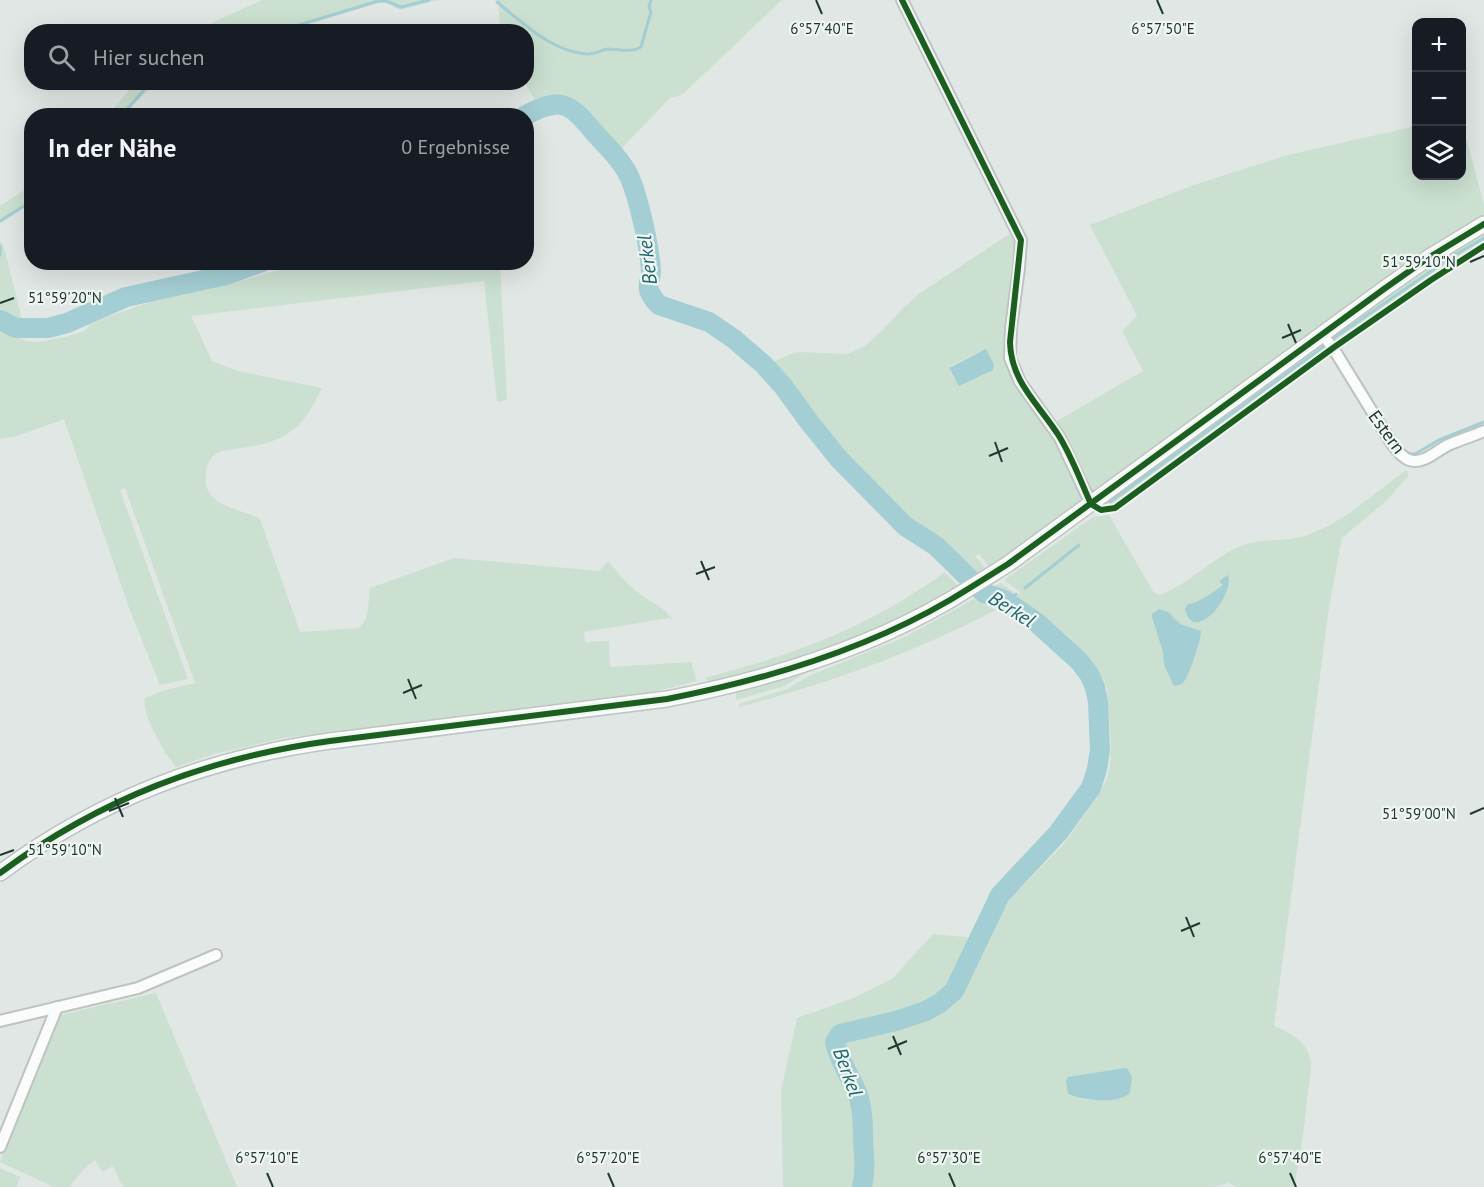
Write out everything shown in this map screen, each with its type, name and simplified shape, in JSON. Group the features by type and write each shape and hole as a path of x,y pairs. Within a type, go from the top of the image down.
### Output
{"street":[{"path":"902,0 1021,240 1011,327 1010,358 1020,382 1060,438 1091,504"},
{"path":"0,873 30,851 96,812 141,790 214,764 285,747 667,699 771,675 833,654 899,626 949,600 1008,564 1428,258 1484,224"},
{"name":"Estern","path":"1322,334 1392,444 1409,460 1419,460 1430,456 1446,446 1484,431"},
{"path":"0,1021 138,988 216,955"},
{"path":"0,1147 57,1007"}],"green space":[{"path":"262,0 439,0 400,10 386,3 379,3 308,24 211,24"},
{"path":"498,0 782,0 683,94 671,97 621,149 593,116 568,98 548,98 536,102 529,90 534,90 534,24 500,24"},
{"path":"129,90 148,90 131,108 114,108"},
{"path":"1412,127 1412,180 1466,180 1466,137 1484,205 1484,218 1096,493 1088,488 1061,428 1055,422 1143,371 1122,331 1137,316 1090,225 1194,185 1288,155"},
{"path":"24,191 24,208 0,224 0,206"},
{"path":"1014,231 1018,240 1006,342 1044,425 1063,453 1081,496 1079,505 1037,537 989,566 979,554 975,556 986,569 975,575 930,530 905,518 836,447 823,431 811,407 769,363 797,352 848,354 865,346 920,293","holes":["986,349 954,379 950,371 952,365"]},
{"path":"1484,231 1484,244 1427,280 1334,345 1330,335 1421,271"},
{"path":"0,240 4,247 22,320 0,312"},
{"path":"278,270 500,270 507,400 497,402 484,281 191,316 212,361 238,371 322,388 304,419 293,429 270,442 221,451 210,460 206,473 206,484 215,499 260,519 300,632 358,628 367,616 370,588 454,558 599,571 608,561 630,586 662,609 673,621 669,618 584,632 585,642 609,641 610,667 691,662 697,681 649,693 284,738 214,754 176,767 160,744 150,723 145,698 162,691 195,683 125,488 120,490 188,679 160,685 129,608 64,419 17,436 0,439 0,332 37,342 66,337 84,331 104,318 156,300 187,294 197,289 231,284"},
{"path":"1319,343 1329,349 1112,507 1105,507 1102,502"},
{"path":"1406,470 1409,475 1386,501 1342,538 1329,607 1274,1026 1299,1040 1307,1049 1311,1062 1294,1187 1237,1187 1228,1183 1215,1187 867,1187 871,1152 867,1112 861,1090 846,1061 840,1043 843,1038 869,1033 930,1014 957,995 1000,909 1063,845 1097,798 1107,778 1110,765 1111,744 1107,690 1103,678 1094,672 1085,658 1039,617 1011,596 989,589 1001,583 1018,595 1020,592 1004,580 1093,517 1109,515 1154,593 1160,595 1180,585 1238,547 1255,542 1301,537 1336,522","holes":["1114,1070 1098,1099 1084,1100 1069,1077"]},
{"path":"945,572 958,586 891,623 843,645 713,684 705,678 771,659 830,637 887,609"},
{"path":"974,599 996,610 902,654 837,678 739,707 739,704 787,689 809,676 907,636"},
{"path":"811,669 785,686 736,700 736,692 739,690"},
{"path":"933,934 974,938 960,970 940,998 914,1011 882,1021 838,1030 831,1041 852,1092 861,1125 862,1166 857,1187 783,1187 781,1091 797,1018 851,999 892,979"},
{"path":"156,993 237,1187 123,1187 113,1166 102,1172 95,1160 69,1187 54,1187 0,1162 60,1015"},
{"path":"0,1168 20,1177 17,1187 0,1187"}],"water":[{"path":"986,349 994,364 993,370 959,386 949,368"},
{"path":"1228,575 1228,584 1220,605 1204,620 1196,622 1189,619 1185,609 1188,604 1201,600 1220,588 1223,585 1219,581"},
{"path":"1159,609 1168,612 1180,624 1201,631 1194,658 1185,679 1182,684 1174,686 1164,665 1163,652 1152,617 1152,614"},
{"path":"1127,1068 1132,1077 1130,1093 1124,1097 1100,1100 1068,1094 1066,1081 1068,1077"}],"waterway":[{"path":"302,24 378,1 386,1 401,7 429,0"},
{"path":"534,32 549,42 573,52 589,54 608,49 637,49 641,47 651,12 649,7 651,0"},
{"path":"497,2 523,24"},
{"path":"128,108 144,90"},
{"name":"Berkel","path":"534,111 555,104 570,108 577,113 627,171 649,250 651,272 648,286 659,305 709,322 734,339 764,365 839,459 905,526 936,546 984,593 1004,600 1036,622 1079,661 1095,687 1098,702 1100,750 1091,788 1058,833 1000,895 954,991 926,1011 896,1021 840,1034 835,1042 839,1056 859,1098 861,1108 864,1164 862,1187"},
{"path":"0,221 24,206"},
{"path":"1334,338 1453,256 1484,238"},
{"path":"0,246 0,255"},
{"name":"Berkel","path":"0,320 16,328 48,328 67,323 126,297 240,270"},
{"path":"1110,502 1326,345"},
{"path":"1382,418 1403,450 1410,454 1415,454 1439,440 1484,422"},
{"path":"1025,588 1079,545"},
{"path":"1006,602 1016,594"}],"cycle path":[{"path":"902,0 1021,240 1010,342 1015,369 1027,392 1064,444 1091,504 1101,510 1115,508 1333,348 1484,246"},
{"path":"0,873 76,824 116,803 156,786 241,758 330,741 667,699 777,673 813,662 883,634 950,600 1008,564 1384,289 1428,258 1484,224"}]}
